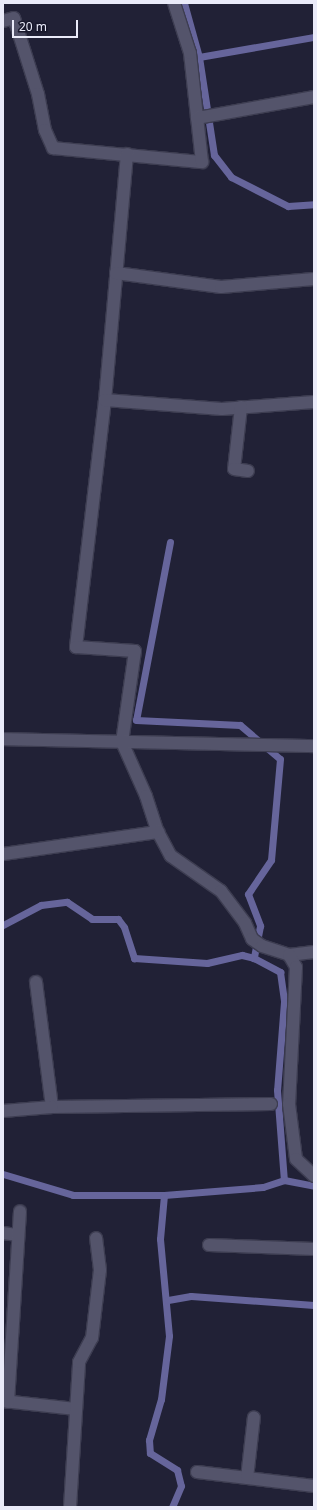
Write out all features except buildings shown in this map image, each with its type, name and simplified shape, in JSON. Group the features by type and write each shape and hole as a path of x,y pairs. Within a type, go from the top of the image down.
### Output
{"street":[{"path":"3,22 14,18 38,94 45,130 53,148 202,162 199,117 190,53 174,3"},
{"path":"199,117 314,97"},
{"path":"127,154 105,400 76,646 135,651 122,742 146,796 158,832 171,856 221,891 245,922 257,943 289,955 314,952"},
{"path":"116,273 221,287 314,279"},
{"path":"105,400 222,409 314,402"},
{"path":"241,408 234,469 248,470"},
{"path":"3,739 314,746"},
{"path":"3,854 158,832"},
{"path":"289,955 296,967 288,1104 296,1159 314,1176"},
{"path":"36,982 52,1107"},
{"path":"3,1111 52,1107 271,1104"},
{"path":"20,1211 5,1401 76,1410"},
{"path":"3,1233 18,1235"},
{"path":"70,1507 79,1362 92,1338 100,1270 96,1238"},
{"path":"209,1245 314,1248"},
{"path":"247,1478 254,1417"},
{"path":"196,1472 314,1486"}],"waterway":[{"path":"184,3 199,57 214,155 231,177 288,206 314,204"},
{"path":"199,57 314,37"},
{"path":"170,542 136,720 240,725 280,759 271,860 248,894 260,926 254,958 280,972 284,1002 277,1090 284,1180"},
{"path":"3,925 41,905 67,902 92,919 118,919 124,927 134,958 207,963 242,955 254,958"},
{"path":"3,1174 73,1195 164,1195 263,1187 284,1180 314,1186"},
{"path":"164,1195 160,1239 169,1336 161,1399 149,1440 150,1453 177,1470 181,1486 172,1507"},
{"path":"168,1300 191,1296 314,1305"}]}
